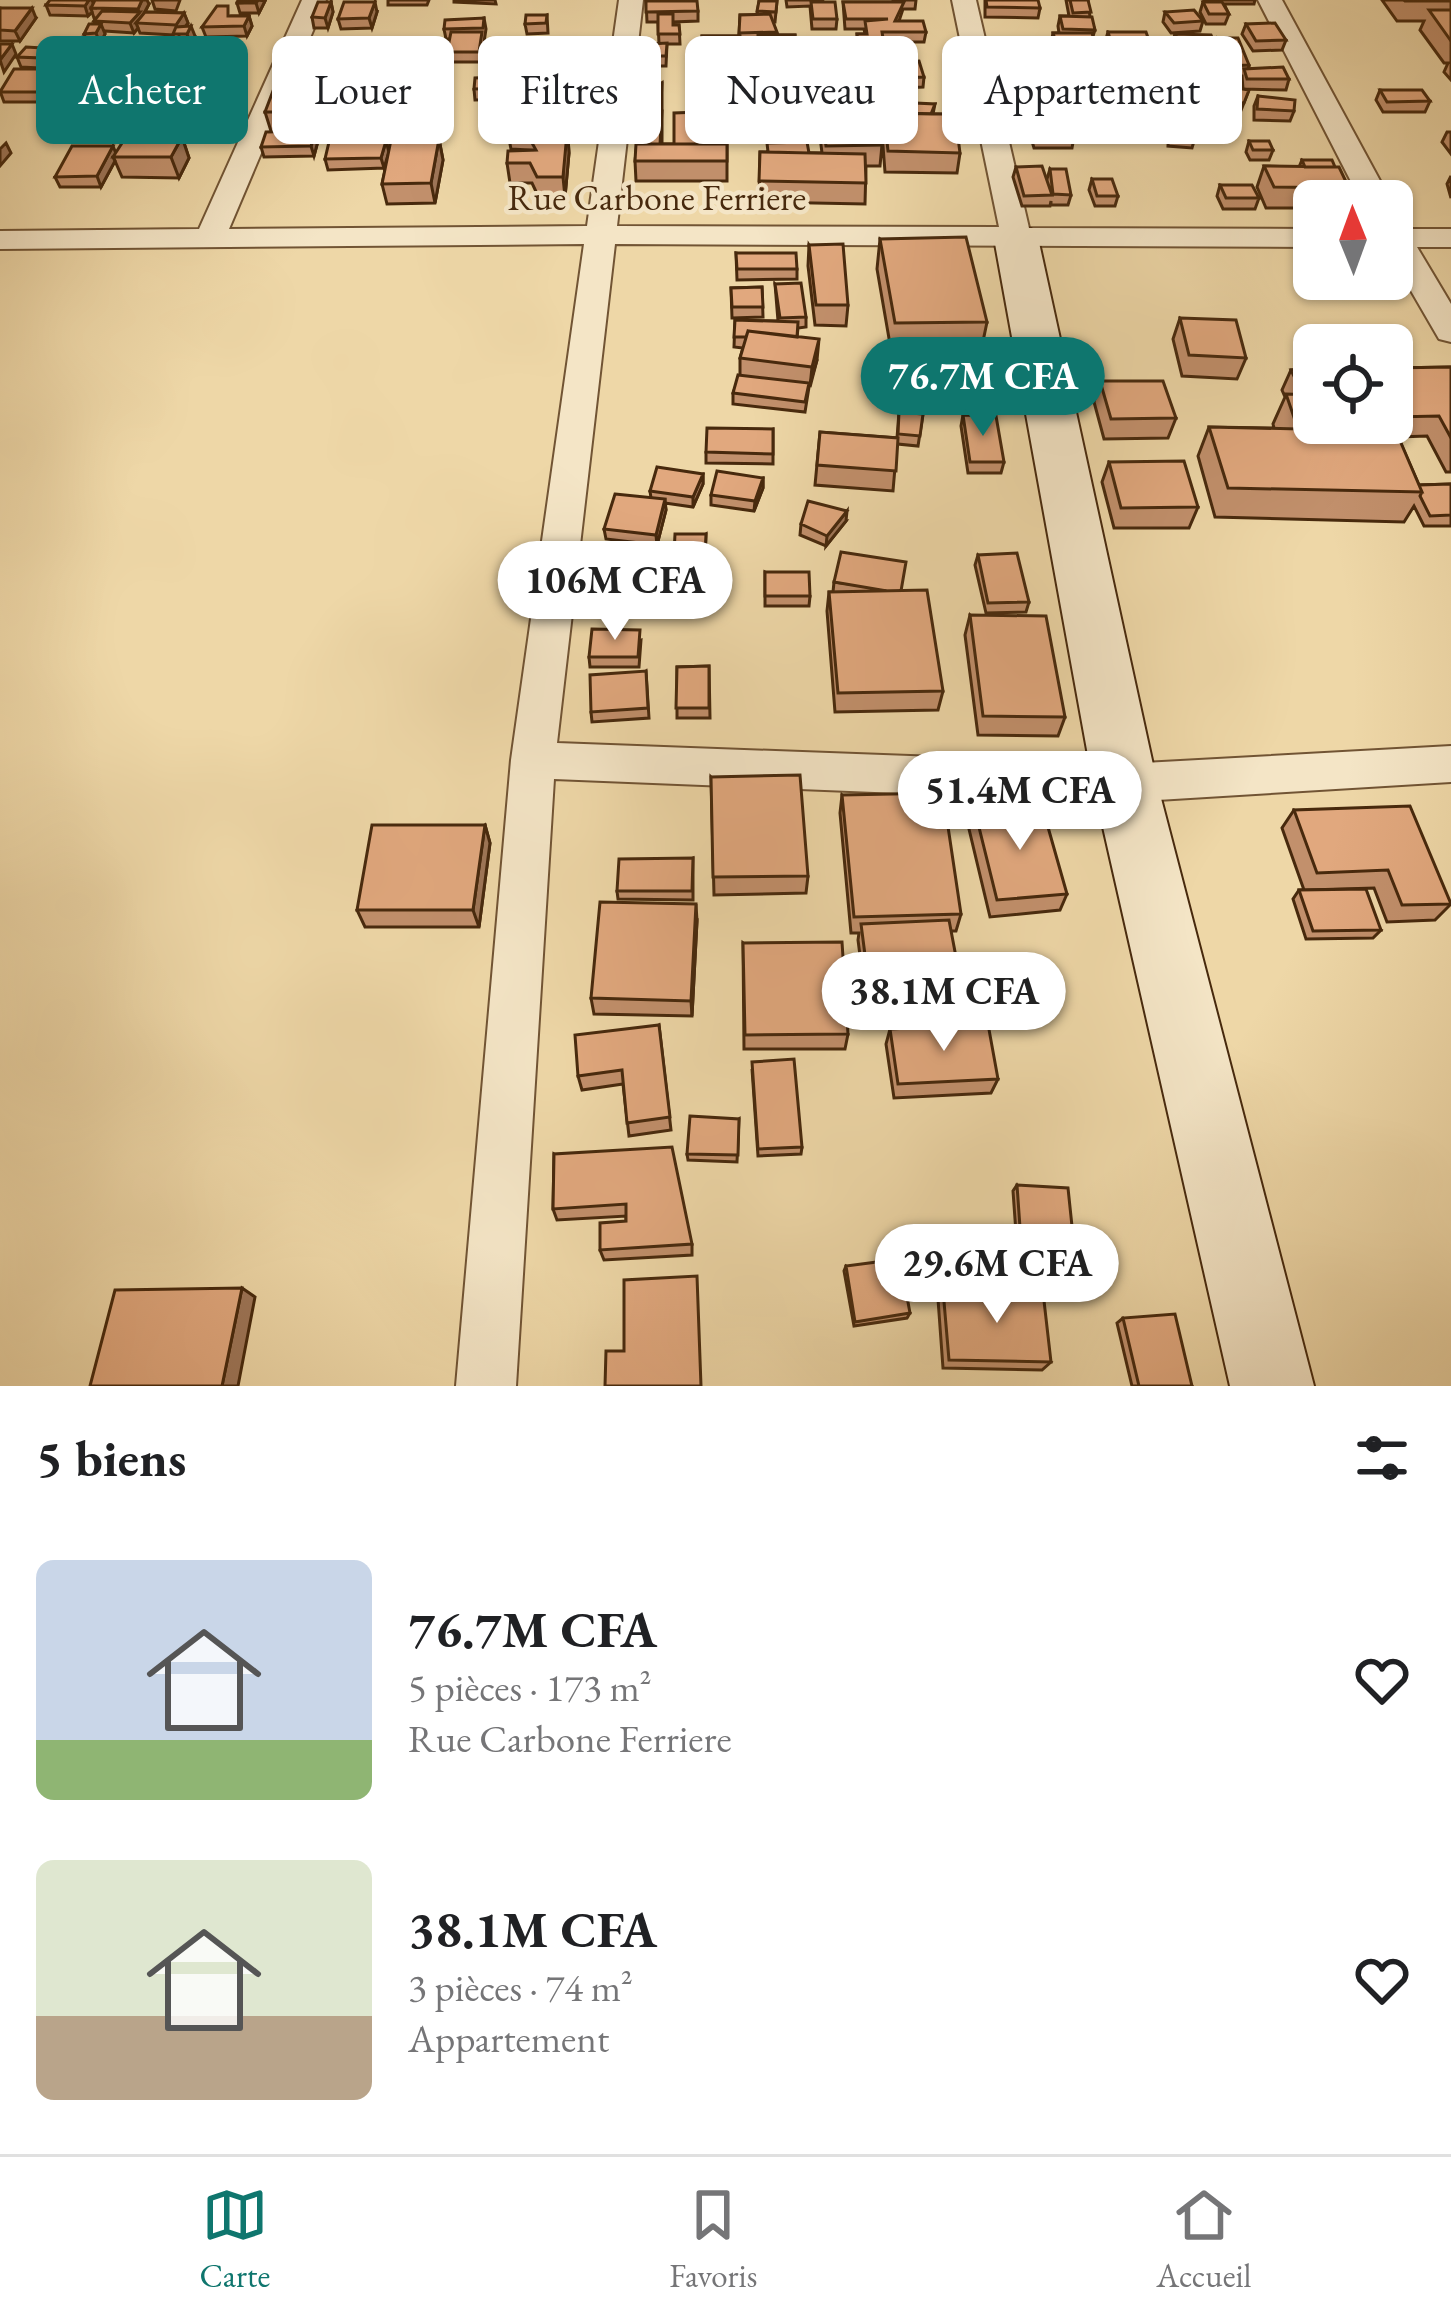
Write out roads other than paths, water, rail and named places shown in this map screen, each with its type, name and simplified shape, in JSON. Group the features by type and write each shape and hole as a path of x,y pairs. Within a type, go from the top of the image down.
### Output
{"street":[{"path":"211,238 314,0"},
{"path":"485,1386 533,760 631,0"},
{"path":"964,0 1125,783 1272,1386"},
{"path":"1270,0 1365,180"},
{"name":"Rue Carbone Ferriere","path":"0,240 602,235 1293,238"},
{"path":"1413,236 1451,238"},
{"path":"1413,268 1451,332"},
{"path":"533,760 1125,783 1451,764"}]}
